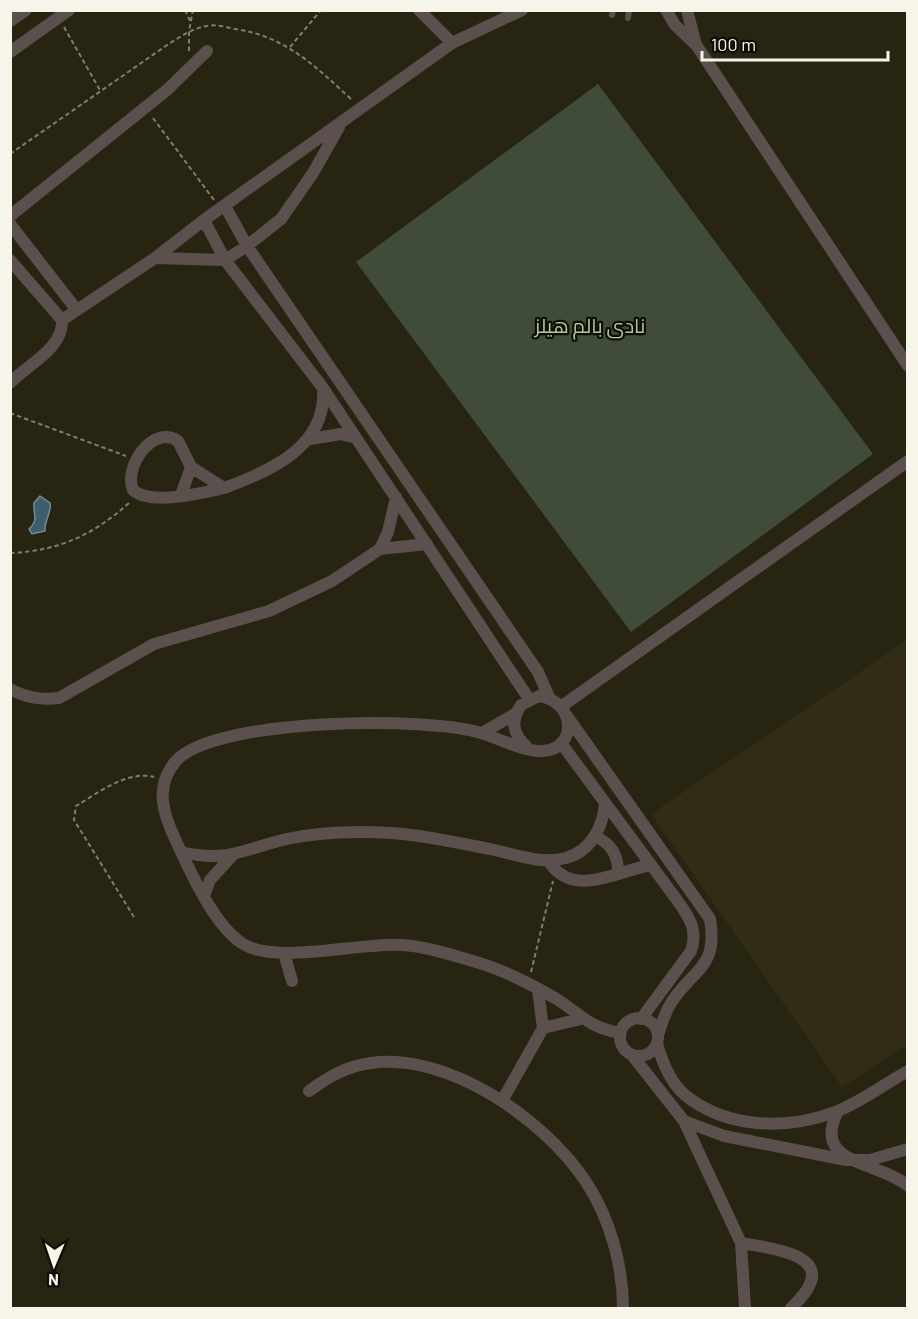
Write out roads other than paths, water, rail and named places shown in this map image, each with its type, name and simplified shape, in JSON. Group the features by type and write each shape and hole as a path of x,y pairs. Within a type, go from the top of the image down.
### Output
{"street":[{"path":"10,21 26,10"},
{"path":"419,10 452,43"},
{"path":"62,320 155,258 204,220 452,43 522,10"},
{"path":"666,10 675,25 697,46 908,366"},
{"path":"687,10 697,46"},
{"path":"10,52 64,14"},
{"path":"10,216 144,106 167,90 207,51"},
{"path":"155,258 225,260 247,246 281,219 313,173 340,125"},
{"path":"223,208 538,672 549,697 565,711 710,919 713,935 705,964 673,1000 657,1039 647,1054 632,1055"},
{"path":"204,220 225,260 323,388 529,699"},
{"path":"10,224 76,309"},
{"path":"10,260 62,320 63,329 56,341 10,383"},
{"path":"224,488 191,466 178,441 166,436 152,442 136,460 130,483 138,495 146,498 224,488 255,477 285,459 310,439 322,415 323,388"},
{"path":"310,439 333,435 356,438"},
{"path":"565,711 908,461"},
{"path":"181,495 191,466"},
{"path":"380,549 390,524 396,497"},
{"path":"10,688 25,697 42,700 59,698 154,644 269,611 332,581 380,549 427,544"},
{"path":"482,733 515,714 529,699 549,697"},
{"path":"565,711 566,735 561,743 544,751 503,742 482,733 423,724 309,726 239,735 190,748 176,760 165,780 162,793 163,812 204,896 231,934 242,944 262,952 284,953 404,945 490,966 554,998 581,1019 620,1033"},
{"path":"515,714 515,732 526,746"},
{"path":"561,743 694,927 695,940 692,951 641,1019"},
{"path":"552,866 585,848 595,836 604,817 605,803"},
{"path":"181,852 213,858 232,856 288,839 339,833 392,833 443,840 552,866 564,878 585,882 651,865"},
{"path":"595,836 614,849 618,860 618,872"},
{"path":"204,896 210,880 232,856"},
{"path":"284,953 292,981"},
{"path":"502,1101 543,1028 533,987"},
{"path":"543,1028 581,1019"},
{"path":"745,1308 741,1243 684,1121 621,1044 620,1033 630,1020 641,1019 652,1024 663,1063 673,1081 685,1095 712,1111 743,1121 775,1125 807,1121 838,1111 908,1071"},
{"path":"309,1091 327,1078 348,1068 370,1063 393,1062 420,1065 502,1101 555,1143 588,1184 610,1231 621,1281 623,1308"},
{"path":"838,1111 831,1132 833,1142 846,1160"},
{"path":"684,1121 724,1136 846,1160 897,1176 908,1186"},
{"path":"846,1160 870,1160 908,1149"},
{"path":"741,1243 796,1255 808,1264 812,1278 810,1285 791,1308"}],"water":[{"path":"40,496 50,503 50,510 45,531 32,534 29,529 35,520 34,503"}],"park label":[{"name":"نادى بالم هيلز","path":"590,325"}]}
